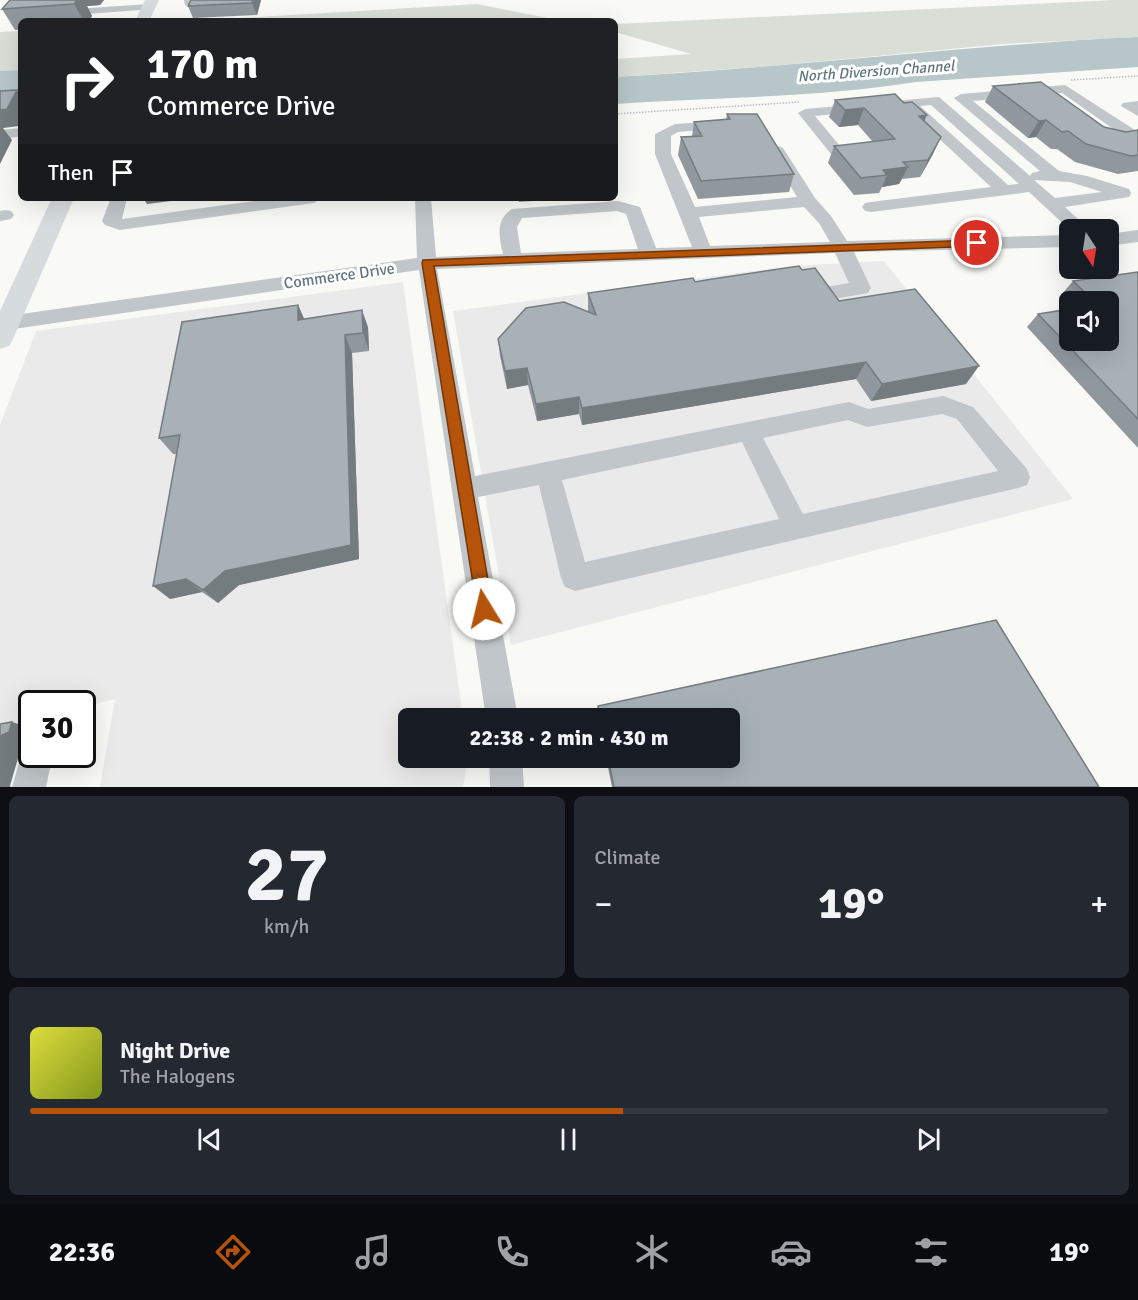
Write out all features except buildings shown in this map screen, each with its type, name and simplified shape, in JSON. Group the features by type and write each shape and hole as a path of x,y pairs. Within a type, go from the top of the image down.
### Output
{"main road":[{"path":"143,18 150,3"},
{"path":"2,328 62,201"}],"street":[{"path":"190,0 189,3 241,0"},
{"path":"48,14 150,3"},
{"path":"836,151 805,113 1065,89 1134,136 1106,139 1097,132"},
{"path":"1039,92 1058,105"},
{"path":"961,98 1053,174"},
{"path":"934,100 1069,219"},
{"path":"909,103 1004,190"},
{"path":"1138,105 1128,106 1138,112"},
{"path":"703,252 663,154 663,134 675,129 734,124"},
{"path":"0,135 18,132"},
{"path":"768,135 808,201 818,210 842,247 861,288 834,292"},
{"path":"955,196 970,159"},
{"path":"870,207 1004,190 1053,174 1070,176 1131,192"},
{"path":"1052,204 1131,192"},
{"path":"118,201 111,221 120,225 292,201"},
{"path":"423,201 427,263 500,708"},
{"path":"689,213 808,201"},
{"path":"513,260 507,223 510,217 518,213 618,206 634,211 649,254"},
{"path":"1119,239 1138,236"},
{"name":"Commerce Drive","path":"2,328 427,263 1059,241"},
{"path":"465,489 748,431 849,411 867,418 943,405 965,413 1017,477 575,578 548,472"},
{"path":"748,431 796,528"},
{"path":"28,787 33,768"},
{"path":"506,768 507,787"}],"shaded area":[{"path":"1138,0 1138,37 1004,44 771,66 618,77 618,59 691,54 618,33 618,24"},
{"path":"477,4 548,18 241,18"},
{"path":"18,31 18,70 0,71 0,32"},
{"path":"884,261 1073,499 511,645 453,311 790,266"},
{"path":"403,282 462,708 398,708 398,768 466,768 463,787 100,787 115,699 96,704 96,690 18,690 18,722 0,726 0,425 36,331"}],"water":[{"name":"North Diversion Channel","path":"1138,37 1138,67 916,82 803,94 618,104 618,77"},
{"path":"18,70 18,95 0,97 0,71"}],"route":[{"path":"484,609 427,263 977,243"}]}
